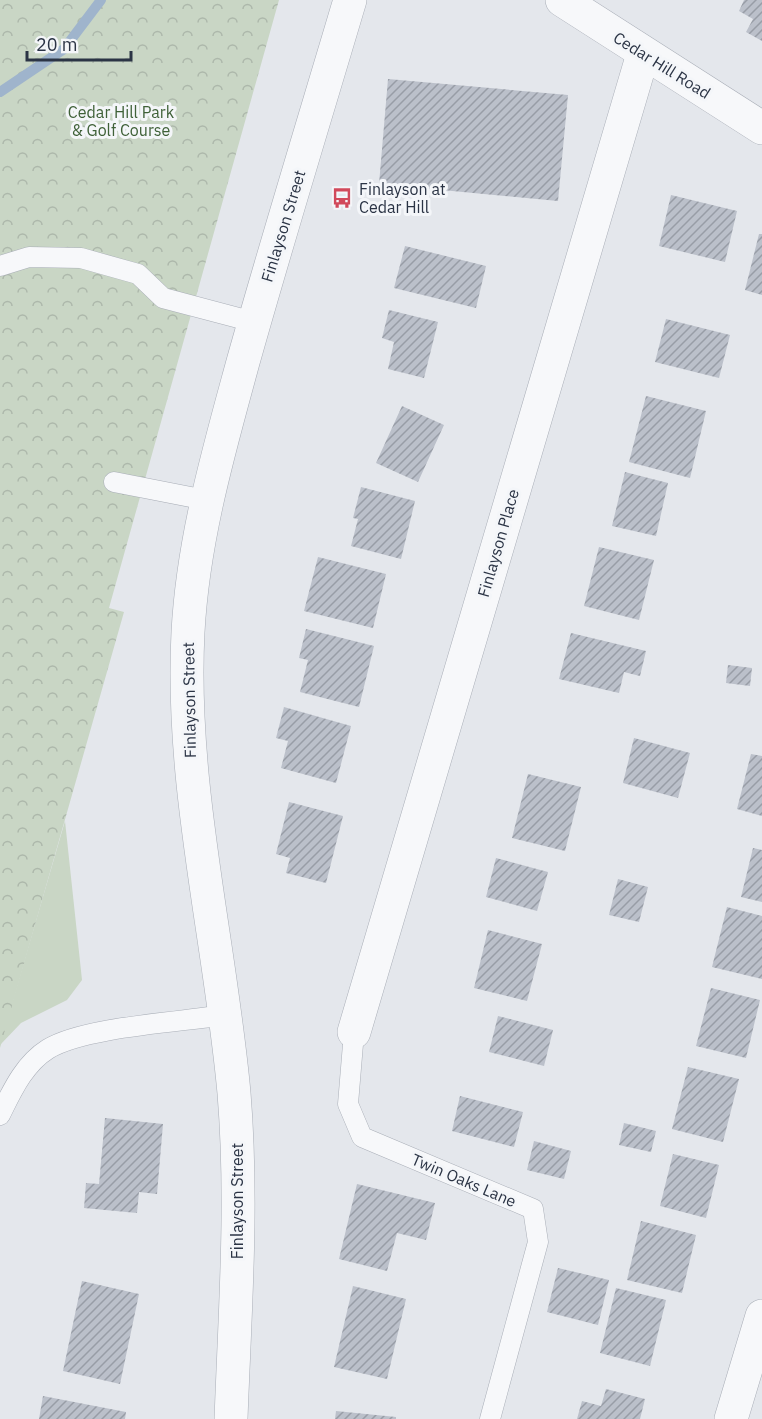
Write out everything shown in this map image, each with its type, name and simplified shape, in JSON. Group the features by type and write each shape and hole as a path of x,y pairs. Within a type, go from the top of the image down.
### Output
{"street":[{"name":"Finlayson Street","path":"231,1419 240,1185 225,1015 191,782 187,707 188,630 206,500 254,322 350,0"},
{"name":"Cedar Hill Road","path":"562,0 643,54 762,128"},
{"name":"Finlayson Place","path":"354,1032 643,54"},
{"path":"731,1419 762,1316"}],"lane":[{"path":"0,266 29,257 81,258 138,274 163,298 254,322"},
{"path":"114,482 206,500"},
{"path":"0,1115 19,1078 48,1049 80,1036 225,1015"},
{"name":"Twin Oaks Lane","path":"354,1032 348,1104 362,1137 533,1209 538,1242 490,1419"}],"green space":[{"name":"Cedar Hill Park & Golf Course","path":"0,0 279,0 109,608 124,612 0,1048"},
{"path":"65,821 82,980 67,1000 21,1023 0,1045"}],"building":[{"path":"744,0 762,0 762,41 746,32 753,19 739,11"},
{"path":"388,79 568,95 558,201 379,184"},
{"path":"671,195 737,211 725,262 659,246"},
{"path":"759,234 762,234 762,295 745,290"},
{"path":"405,246 486,266 476,308 394,288"},
{"path":"389,310 438,322 424,378 388,369 394,342 382,338"},
{"path":"666,319 730,335 719,378 655,362"},
{"path":"646,396 706,411 690,478 629,462"},
{"path":"402,406 444,425 418,482 376,463"},
{"path":"625,472 668,483 656,536 612,526"},
{"path":"361,487 415,501 401,559 351,546 358,519 353,518"},
{"path":"599,547 654,560 639,620 584,606"},
{"path":"318,557 386,574 373,628 304,611"},
{"path":"306,629 374,646 359,707 300,692 308,660 299,658"},
{"path":"571,633 646,651 640,676 624,672 619,693 559,679"},
{"path":"728,665 752,668 750,686 726,683"},
{"path":"284,707 351,726 336,783 281,768 288,741 276,738"},
{"path":"634,738 690,753 678,798 623,783"},
{"path":"751,754 762,756 762,816 737,809"},
{"path":"528,774 581,787 565,851 512,838"},
{"path":"289,802 343,816 326,883 286,873 290,858 276,854"},
{"path":"753,848 762,850 762,902 741,897"},
{"path":"496,858 548,872 537,911 486,897"},
{"path":"618,879 648,887 639,922 609,915"},
{"path":"727,907 762,916 762,979 712,967"},
{"path":"488,930 542,944 527,1001 474,988"},
{"path":"711,988 760,1000 746,1058 696,1046"},
{"path":"498,1016 553,1030 544,1066 489,1052"},
{"path":"688,1067 739,1079 723,1142 672,1129"},
{"path":"460,1096 523,1112 514,1147 452,1131"},
{"path":"105,1118 163,1124 157,1194 139,1192 137,1213 84,1208 86,1183 99,1184"},
{"path":"624,1123 656,1131 651,1152 619,1145"},
{"path":"534,1141 571,1151 564,1179 527,1170"},
{"path":"673,1154 719,1165 706,1218 660,1206"},
{"path":"357,1184 435,1203 426,1240 397,1233 387,1271 339,1259"},
{"path":"641,1221 696,1235 682,1293 627,1280"},
{"path":"558,1268 609,1280 598,1325 547,1312"},
{"path":"82,1281 139,1294 120,1384 63,1371"},
{"path":"353,1286 406,1299 387,1379 334,1367"},
{"path":"616,1288 666,1300 650,1366 600,1353"},
{"path":"606,1389 645,1399 640,1419 577,1419 582,1401 601,1406"},
{"path":"43,1396 126,1412 125,1419 39,1419"},
{"path":"336,1411 396,1417 396,1419 335,1419"}],"waterway":[{"path":"0,92 64,49 101,0"}],"place":[{"name":"Finlayson at Cedar Hill","path":"342,198"}]}
